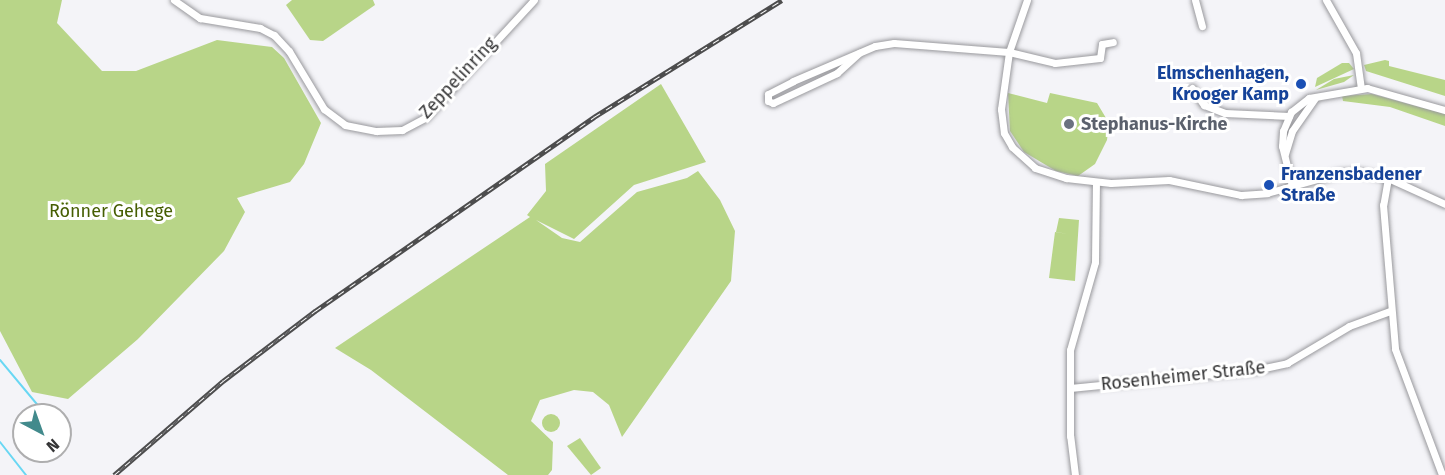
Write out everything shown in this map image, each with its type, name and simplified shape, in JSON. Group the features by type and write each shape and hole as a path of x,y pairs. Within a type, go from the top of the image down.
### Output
{"street":[{"name":"Zeppelinring","path":"174,0 200,18 260,28 274,35 289,51 312,94 328,113 345,124 376,131 402,130 426,117 529,2"},
{"path":"1027,0 1009,52 1001,109 1004,133 1012,147 1035,168 1052,175 1096,182 1169,180 1241,195 1292,186 1339,173 1359,172 1388,178 1445,204"},
{"path":"1195,0 1202,26"},
{"path":"1326,0 1356,53 1361,87"},
{"path":"859,53 837,73 773,103 768,101 768,94 859,53 894,43 921,42 1009,52 1055,63 1100,58 1102,44 1113,42"},
{"path":"1292,186 1282,137 1289,116 1299,104 1361,87 1383,90 1445,110"},
{"path":"1192,88 1204,105 1225,113 1289,116"},
{"path":"1285,154 1292,131 1315,98"},
{"path":"1388,178 1383,205 1390,311 1403,378 1442,475"},
{"path":"1075,475 1070,436 1070,350 1095,262 1096,182"},
{"name":"Rosenheimer Straße","path":"1070,388 1255,370 1287,363 1349,326 1390,311"}],"green space":[{"name":"Rönner Gehege","path":"0,0 62,0 57,23 102,71 136,71 217,40 272,47 284,58 321,123 304,164 290,182 237,198 245,212 224,251 138,339 68,399 32,392 0,331"},
{"path":"292,0 373,0 375,5 323,41 310,40 286,5"},
{"path":"1389,61 1389,66 1445,80 1445,96 1366,71 1364,65"},
{"path":"1342,63 1349,63 1354,69 1315,87 1317,78"},
{"path":"1354,75 1344,82 1316,90 1334,79"},
{"path":"661,84 706,162 634,185 574,239 536,220 562,238 580,242 637,192 687,178 698,171 720,200 735,231 731,281 622,437 609,405 593,392 574,390 540,400 531,421 553,442 552,470 548,475 508,475 371,370 335,348 530,217 527,215 546,191 545,164"},
{"path":"1008,93 1047,103 1050,93 1097,103 1109,123 1107,140 1095,164 1078,176 1056,171 1024,152 1010,131"},
{"path":"1372,94 1445,114 1445,126 1390,107 1343,101 1342,96"},
{"path":"1059,218 1079,220 1075,281 1049,278 1055,232 1068,234 1056,232"},
{"path":"551,414 557,417 560,423 557,429 551,432 545,429 542,423 545,417"},
{"path":"580,438 601,468 591,475 567,446"}],"waterway":[{"path":"0,360 36,403"},
{"path":"0,442 26,475"}],"railway":[{"path":"114,475 223,381 315,311 594,117 782,0"}],"place":[{"name":"Elmschenhagen, Krooger Kamp","path":"1301,84"},
{"name":"Stephanus-Kirche","path":"1069,124"},
{"name":"Franzensbadener Straße","path":"1269,185"}]}
